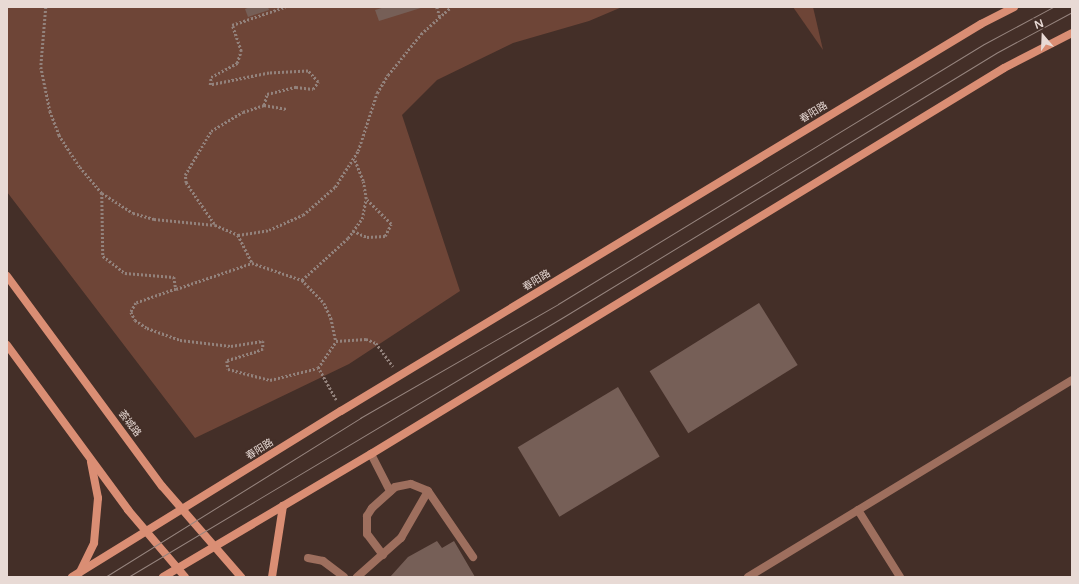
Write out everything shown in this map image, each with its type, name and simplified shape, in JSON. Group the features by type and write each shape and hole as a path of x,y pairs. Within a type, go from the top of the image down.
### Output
{"main road":[{"name":"春阳路","path":"72,577 341,411 981,24 1014,7"},
{"path":"163,577 371,454 1004,68 1072,33"},
{"name":"荟城路","path":"7,276 182,510 241,577"},
{"path":"7,345 146,532 185,577"},
{"path":"80,572 94,542 98,498 91,459"},
{"path":"272,577 283,506"}],"lane":[{"path":"748,577 1072,380"},
{"path":"371,454 390,490"},
{"path":"383,555 370,542 365,525 372,508 390,490 411,484 428,490 473,557"},
{"path":"357,577 401,538 428,490"},
{"path":"858,510 900,577"},
{"path":"308,558 323,561 344,577"}],"path":[{"path":"46,7 41,67 50,111 59,135 80,167 102,193 133,213 154,219 215,225 238,235 269,230 303,215 335,187 354,158 378,93 388,75 421,34 451,7"},
{"path":"264,105 267,94 296,87 313,89 318,82 308,71 241,77 222,85 210,85 211,76 237,63 240,51 232,25 285,7"},
{"path":"437,7 440,17"},
{"path":"215,225 186,183 185,175 210,131 243,112 264,105 287,109"},
{"path":"302,280 353,231 362,220 366,199 363,180 354,158"},
{"path":"102,193 103,256 125,273 174,277 176,289"},
{"path":"353,231 367,237 385,236 391,224 366,199"},
{"path":"238,235 252,264"},
{"path":"252,264 302,280 324,302 331,318 336,341 318,368 270,380 228,369 227,361 263,349 263,341 231,346 180,340 147,328 135,320 131,312 136,303 176,289 252,264"},
{"path":"336,341 366,339 376,343 400,376"},
{"path":"318,368 341,411"}],"shaded area":[{"path":"7,7 622,7 589,21 513,43 437,80 402,115 460,291 349,364 195,438 7,192"},
{"path":"793,7 813,7 823,50"}],"building":[{"path":"250,7 268,7 269,10 248,17 245,9"},
{"path":"385,7 424,7 379,21 375,10"},
{"path":"759,303 798,365 688,433 650,371"},
{"path":"618,387 660,456 559,517 518,447"},
{"path":"437,541 442,548 454,541 475,577 390,577 408,557"}],"tram line":[{"path":"105,577 360,418 558,304 984,44 1053,7"},
{"path":"128,577 565,316 996,53 1072,12"}]}
